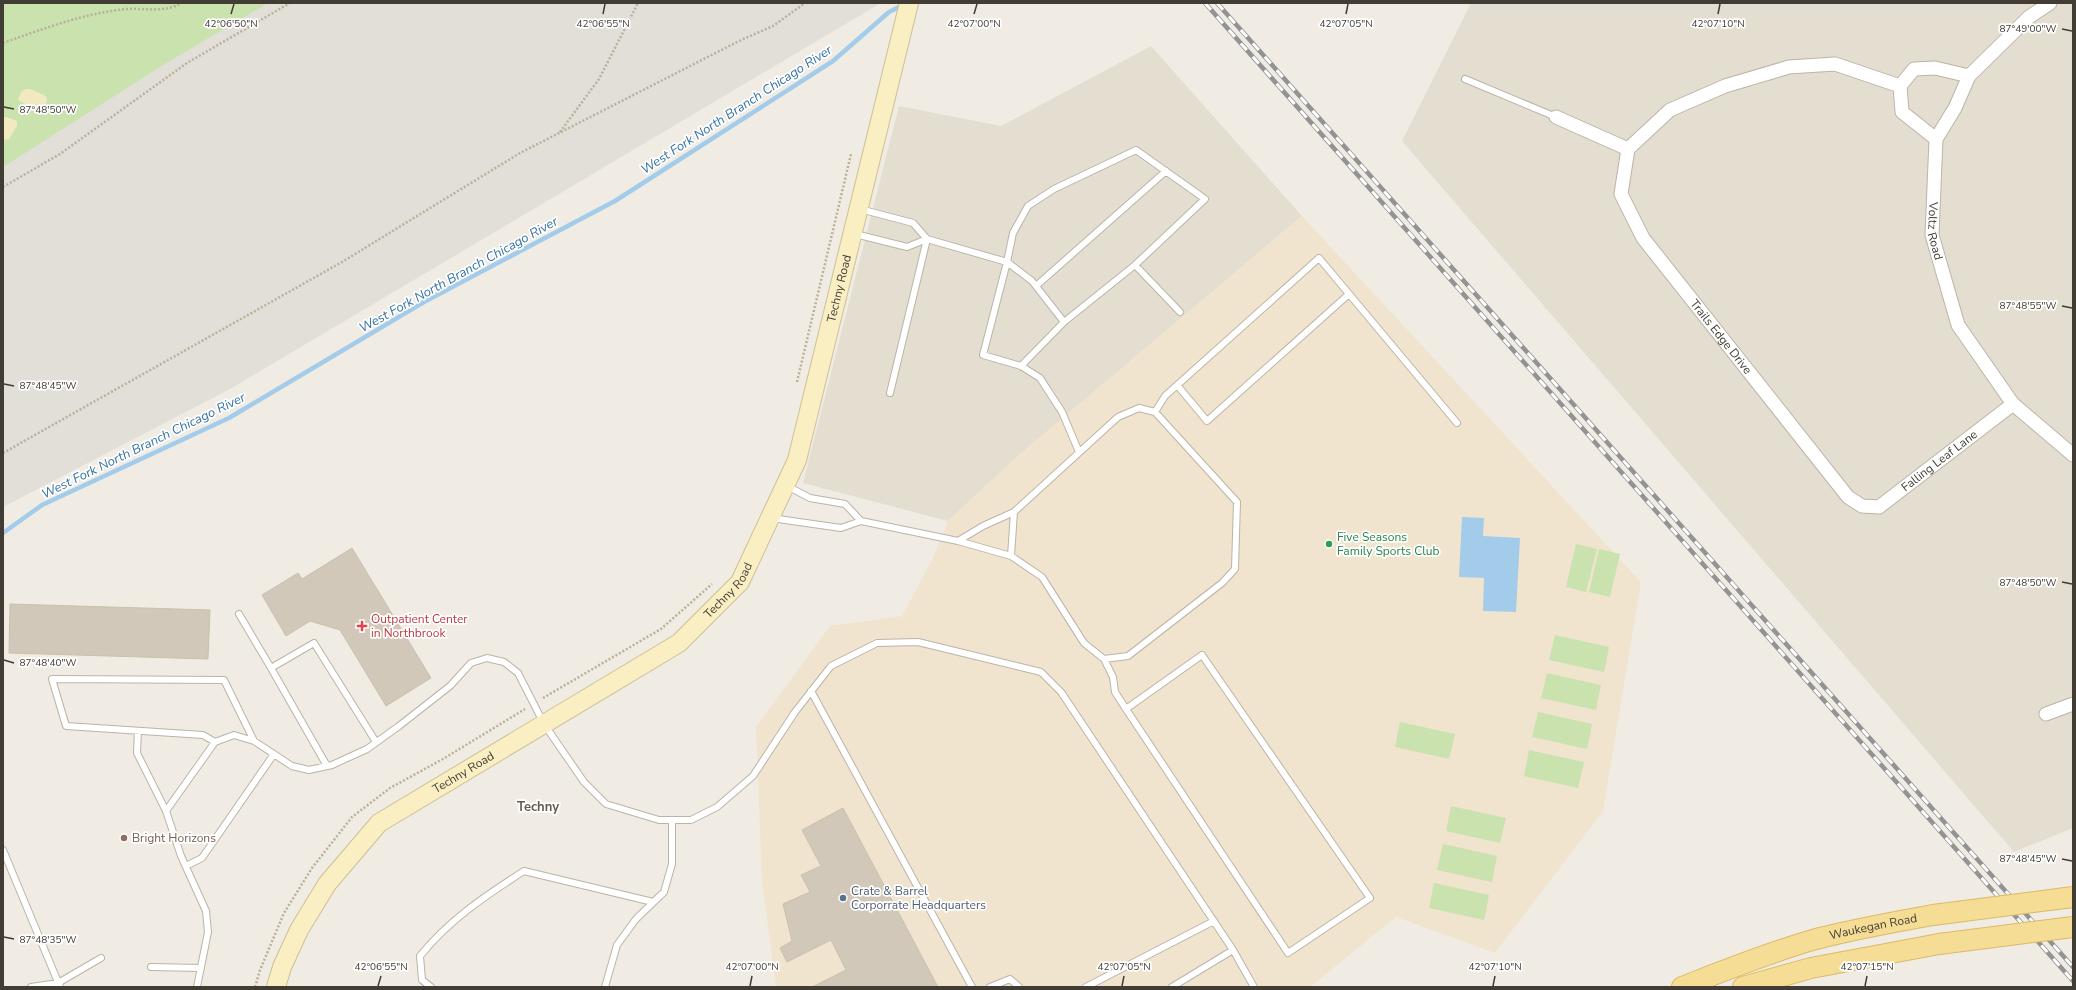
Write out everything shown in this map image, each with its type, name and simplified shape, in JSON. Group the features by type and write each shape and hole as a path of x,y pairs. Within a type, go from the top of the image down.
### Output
{"main road":[{"name":"Techny Road","path":"276,987 282,967 300,930 327,884 379,823 679,643 740,582 797,460 909,3"},
{"name":"Waukegan Road","path":"1682,987 1761,956 1816,939 1860,928 1932,914 2073,897"},
{"path":"1743,987 1811,968 1939,944 2073,927"}],"street":[{"name":"Voltz Road","path":"2050,3 2029,17 1969,76 1955,108 1936,139 1932,235 1958,325 2013,404 2073,455"},
{"path":"1556,117 1628,149 1670,110 1725,86 1789,67 1835,64 1900,86"},
{"path":"1936,139 1902,112 1900,86 1914,69 1935,68 1969,76"},
{"name":"Trails Edge Drive","path":"1628,149 1621,194 1643,238 1848,497 1862,506"},
{"name":"Falling Leaf Lane","path":"1862,506 1879,507 2013,404"},
{"path":"2046,714 2073,704"}],"lane":[{"path":"1465,79 1556,117"},
{"path":"1021,366 1064,322 1135,265 1206,199 1136,150 1054,189 1028,206 1013,233 1008,262 982,355 1021,366 1040,378 1062,412 1079,452"},
{"path":"1036,286 1166,171"},
{"path":"859,209 914,223 927,239 1008,262 1036,286 1064,322"},
{"path":"853,234 907,247 927,239"},
{"path":"890,393 927,239"},
{"path":"1155,412 1165,396 1319,258 1457,423"},
{"path":"1135,265 1180,312"},
{"path":"1177,385 1207,421 1349,294"},
{"path":"958,541 983,526 1014,512 1118,417 1139,408 1155,412 1237,502 1235,569 1222,583 1128,656 1104,659"},
{"path":"785,485 810,498 845,504 861,521"},
{"path":"1011,556 1014,512"},
{"path":"770,518 840,528 861,521 958,541 1011,556 1042,577 1084,643 1104,659 1113,677 1115,692 1126,709 1288,953 1370,898 1202,655 1126,709"},
{"path":"239,614 327,766"},
{"path":"271,668 314,642 376,742"},
{"path":"166,810 215,742 234,735 254,741 292,766 309,770 327,766 368,749 450,686 471,664 487,658 504,662 518,673 544,724 584,782 606,804 659,820 691,820 717,807 753,776 795,712 831,666 877,643 918,642 1041,672 1061,692 1080,718 1233,950 1254,987"},
{"path":"215,742 203,735 66,726 52,679 224,680 254,741"},
{"path":"811,691 972,987"},
{"path":"138,731 138,753 166,810 186,866 206,911 208,932 197,987"},
{"path":"186,866 202,858 274,754"},
{"path":"605,987 617,945 636,919 664,892 672,864 672,820"},
{"path":"3,850 59,985"},
{"path":"431,987 422,980 420,956 436,935 476,902 524,871 653,902"},
{"path":"1086,987 1214,922"},
{"path":"1172,987 1233,950"},
{"path":"31,987 59,985 101,958"},
{"path":"151,967 201,968"},
{"path":"990,987 1010,979 1019,987"}],"path":[{"path":"3,43 68,20 127,9 173,8 181,3"},
{"path":"3,187 60,154 187,63 290,3"},
{"path":"558,134 599,79 638,3"},
{"path":"3,453 342,262 493,168 741,40 773,26 805,3"},
{"path":"797,383 851,154"},
{"path":"255,987 260,970 284,913 312,868 352,817 390,788 443,759 533,704 661,630 716,581"}],"shaded area":[{"path":"3,3 881,3 230,389 3,507"},
{"path":"1471,3 2073,3 2073,828 2014,852 1402,141"},
{"path":"1151,46 1302,216 1019,455 948,521 803,483 899,106 1001,126"},
{"path":"1302,216 1641,582 1603,811 1495,953 1396,917 1310,987 776,987 762,881 756,727 830,626 902,616 933,558 948,521 1019,455"}],"green space":[{"path":"3,3 268,3 163,65 3,167"},
{"path":"1576,544 1597,549 1586,592 1566,587"},
{"path":"1599,549 1620,554 1610,597 1589,592"},
{"path":"1555,635 1609,647 1604,672 1549,660"},
{"path":"1547,673 1601,685 1596,710 1541,698"},
{"path":"1538,712 1592,724 1587,749 1532,737"},
{"path":"1400,722 1455,734 1449,759 1395,747"},
{"path":"1529,750 1584,762 1578,788 1524,776"},
{"path":"1451,806 1506,818 1500,843 1446,831"},
{"path":"1443,844 1497,856 1492,882 1437,870"},
{"path":"1434,883 1489,895 1484,920 1429,908"}],"sand":[{"path":"25,89 30,89 46,96 47,101 44,109 39,111 18,100 21,92"},
{"path":"7,117 17,121 17,126 9,139 3,140 3,118"}],"water":[{"path":"1462,517 1484,518 1483,536 1520,538 1516,612 1483,611 1484,578 1459,577"}],"building":[{"name":"Outpatient Center in Northbrook","path":"352,548 431,678 386,706 340,630 310,621 286,636 262,595 298,573 302,579"},
{"path":"10,604 210,610 208,659 9,653"},
{"name":"Crate & Barrel Corporrate Headquarters","path":"843,808 938,987 812,987 846,970 831,940 787,962 780,948 792,941 783,904 810,892 801,875 821,866 802,830"}],"waterway":[{"name":"West Fork North Branch Chicago River","path":"3,533 42,505 229,418 424,302 615,201 833,61 889,12 903,5"}],"railway":[{"path":"1205,3 2073,981"},
{"path":"1217,3 2073,967"}],"place":[{"name":"Five Seasons Family Sports Club","path":"1329,544"},
{"name":"Outpatient Center in Northbrook","path":"362,626"},
{"name":"Bright Horizons","path":"124,838"},
{"name":"Crate & Barrel Corporrate Headquarters","path":"843,898"}],"district":[{"name":"Techny","path":"538,806"}]}
